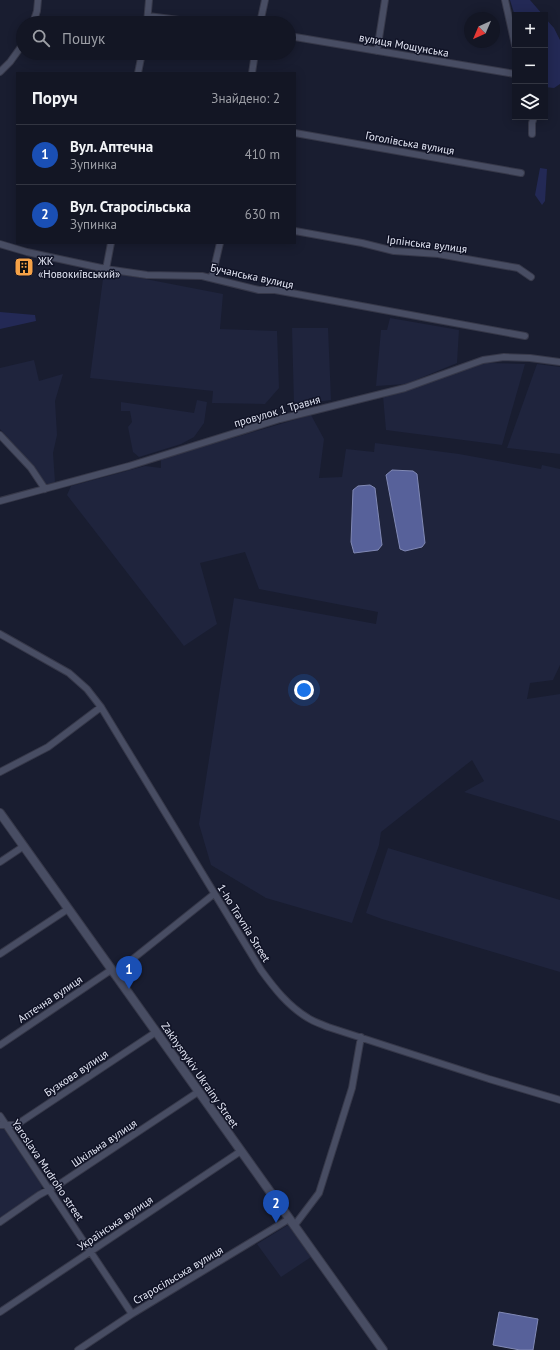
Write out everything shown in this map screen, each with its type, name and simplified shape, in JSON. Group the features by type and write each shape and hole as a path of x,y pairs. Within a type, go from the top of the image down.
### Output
{"street":[{"path":"35,16 38,0"},
{"path":"148,16 149,0"},
{"path":"262,16 265,0"},
{"path":"377,51 385,0"},
{"path":"505,0 512,32"},
{"name":"вулиця Мощунська","path":"296,37 512,74"},
{"path":"0,72 16,54"},
{"path":"138,72 141,60"},
{"path":"252,72 254,60"},
{"path":"532,134 533,120"},
{"name":"Гоголівська вулиця","path":"296,133 521,173"},
{"name":"Ірпінська вулиця","path":"296,231 362,243 394,251 438,254 518,268 531,277"},
{"name":"Бучанська вулиця","path":"0,244 26,252 106,269 147,275 212,277 259,290 275,290 525,336"},
{"path":"106,269 111,244"},
{"path":"212,277 220,244"},
{"name":"провулок 1 Травня","path":"0,501 129,466 280,419 405,388 483,360 504,357 530,358 560,362"},
{"path":"0,435 31,468 45,489"},
{"name":"1-ho Travnia Street","path":"0,634 70,673 87,689 101,707 261,970 289,1003 308,1018 328,1027 489,1079 560,1100"},
{"path":"0,772 48,747 101,707"},
{"name":"Zakhysnykiv Ukrainy Street","path":"0,813 289,1219"},
{"path":"0,862 24,846"},
{"name":"Аптечна вулиця","path":"0,1045 113,972 214,894"},
{"path":"0,954 68,909"},
{"name":"Бузкова вулиця","path":"3,1125 16,1125 156,1032"},
{"path":"294,1226 319,1193 352,1088 360,1037"},
{"name":"Шкільна вулиця","path":"0,1222 198,1092"},
{"name":"Yaroslava Mudroho street","path":"0,1116 3,1125 49,1189 132,1314"},
{"name":"Українська вулиця","path":"0,1312 240,1151"},
{"path":"289,1219 383,1350"},
{"name":"Старосільська вулиця","path":"78,1350 132,1314 289,1219"}],"shaded area":[{"path":"510,0 530,0 540,12 514,12"},
{"path":"548,21 554,28 560,40 560,84 554,88 548,87"},
{"path":"540,168 547,169 545,201 542,205 535,195"},
{"path":"104,271 223,294 220,329 277,331 279,388 265,404 212,403 213,391 90,378"},
{"path":"0,312 35,315 36,321 0,329"},
{"path":"390,318 459,330 457,363 406,384 376,386 381,330 387,330"},
{"path":"292,328 328,328 331,400 294,405"},
{"path":"34,360 39,381 63,374 55,401 57,435 53,453 55,482 46,485 33,466 0,429 0,368"},
{"path":"486,363 525,364 502,445 386,430 383,396"},
{"path":"537,364 560,367 560,454 507,448"},
{"path":"197,400 207,402 204,423 194,437 181,444 139,457 133,452 128,427 132,422 130,411 121,411 121,402 194,413"},
{"path":"311,415 324,439 319,478 342,477 346,449 374,452 375,443 459,454 541,469 542,465 560,469 560,665 553,680 530,683 527,699 560,694 560,821 464,792 484,781 472,760 381,832 379,845 352,923 266,898 211,865 199,824 234,598 376,624 378,612 259,589 245,552 200,563 217,624 184,646 67,495 71,486 145,466 161,468 161,459"},
{"path":"392,470 413,471 417,474 425,543 422,547 405,551 400,549 386,475"},
{"path":"370,485 375,488 382,545 378,550 354,553 351,542 353,490 358,486"},
{"path":"388,848 560,900 560,972 366,913"},
{"path":"0,1129 4,1129 42,1186 40,1192 0,1219"},
{"path":"288,1225 311,1257 281,1277 257,1244"},
{"path":"499,1312 538,1319 533,1350 520,1350 493,1345"}],"place":[{"name":"ЖК «Новокиївський»","path":"24,267"},
{"name":"Вул. Аптечна","path":"129,989"},
{"name":"Вул. Старосільська","path":"276,1223"}]}
